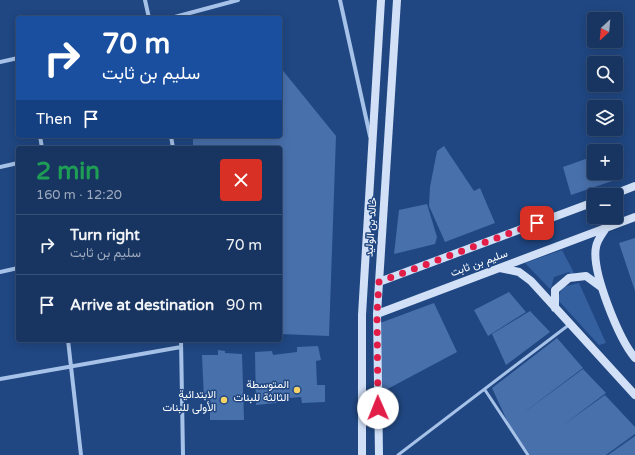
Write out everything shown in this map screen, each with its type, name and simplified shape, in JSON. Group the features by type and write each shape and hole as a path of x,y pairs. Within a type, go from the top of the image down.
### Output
{"street":[{"path":"145,0 149,16"},
{"path":"178,16 238,0"},
{"path":"340,0 372,143"},
{"name":"خالد بن الوليد","path":"362,455 362,315 381,0"},
{"name":"خالد بن الوليد","path":"379,455 377,314 397,0"},
{"path":"0,62 16,58"},
{"path":"0,167 16,163"},
{"path":"623,191 635,186"},
{"name":"سليم بن ثابت","path":"379,282 587,205"},
{"name":"سليم بن ثابت","path":"377,314 635,217"},
{"path":"606,228 596,247 601,287 627,348 635,358"},
{"path":"0,272 16,268"},
{"path":"499,268 513,270 524,275 635,395"},
{"path":"555,308 555,290 561,283 569,278 586,276 601,287"},
{"path":"68,342 81,455"},
{"path":"180,342 183,455"},
{"path":"0,379 181,347"}],"lane":[{"path":"398,455 570,324"},
{"path":"485,390 528,455"}],"shaded area":[{"path":"562,250 575,275 571,276 569,272 554,277 551,288 549,288 525,263"},
{"path":"579,283 606,343 599,345 557,299 563,287"}],"building":[{"path":"282,69 336,136 329,336 282,334 282,146 193,146 193,138 282,138"},
{"path":"444,146 474,191 480,188 495,223 445,242 429,206 430,187 437,151"},
{"path":"587,158 587,180 615,180 592,188 587,188 587,190 571,195 563,167"},
{"path":"427,204 437,237 435,244 394,254 399,210"},
{"path":"635,238 635,291 619,243"},
{"path":"509,292 526,312 488,336 474,310"},
{"path":"434,303 457,352 380,393 380,323"},
{"path":"530,311 550,332 506,365 492,334"},
{"path":"557,338 583,368 519,416 583,369 606,393 563,425 605,395 635,427 635,434 606,455 530,455 509,425 492,388"},
{"path":"318,346 321,360 316,361 317,385 325,385 325,402 302,403 301,397 277,399 276,403 256,405 255,352 272,351 273,355 297,352 297,347"},
{"path":"218,350 225,351 225,353 242,354 244,420 210,420 210,401 204,400 202,355 218,355"},
{"path":"635,436 635,455 608,455"}],"place":[{"name":"المتوسطة الثالثة للبنات","path":"297,390"},
{"name":"الابتدائية الأولى للبنات","path":"224,400"}],"route":[{"path":"378,408 377,314 379,282 537,223"}]}
